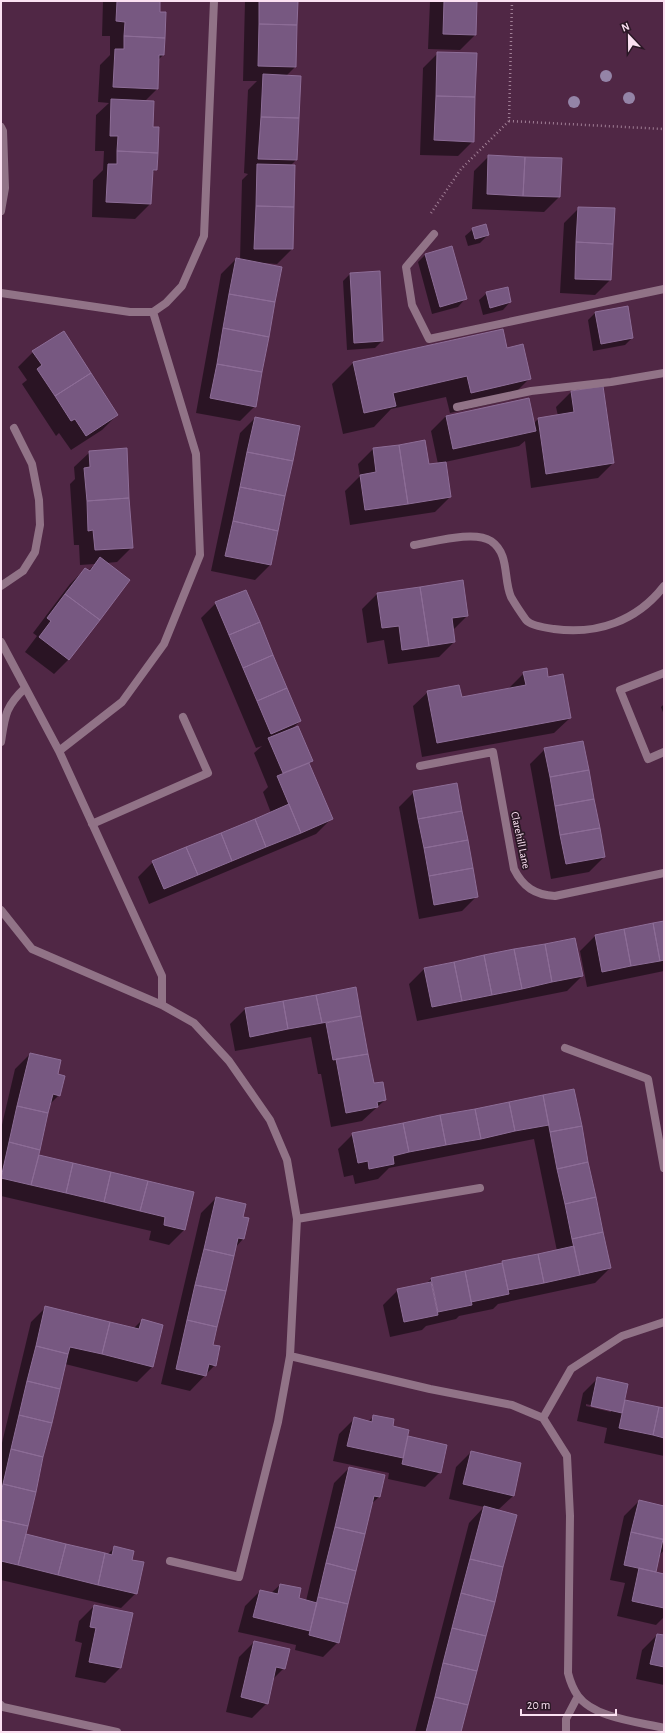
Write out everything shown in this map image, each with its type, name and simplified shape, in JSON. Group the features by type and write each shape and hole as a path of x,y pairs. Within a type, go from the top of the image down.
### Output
{"street":[{"path":"1,293 130,312 153,312 166,303 182,286 204,236 214,1"},
{"path":"1,127 3,131 5,188 1,212"},
{"path":"434,234 406,267 412,305 428,339 664,289"},
{"path":"59,751 122,702 164,644 200,555 196,454 153,312"},
{"path":"457,407 531,391 611,382 664,373"},
{"path":"1,586 23,571 35,552 40,525 39,500 32,464 14,428"},
{"path":"414,545 475,536 491,542 498,547 502,554 511,596 527,622 570,632 593,630 611,626 628,618 644,608 664,586"},
{"path":"1,642 59,751 162,976 162,1005"},
{"path":"664,673 620,690 648,759 664,752"},
{"path":"1,742 5,714 15,699 26,688"},
{"path":"92,824 208,773 183,717"},
{"name":"Clarehill Lane","path":"420,766 493,752 514,869 525,885 532,891 544,895 555,896 664,873"},
{"path":"1,910 32,949 162,1005 194,1023 229,1061 270,1120 287,1160 297,1219 290,1356 278,1422 239,1576 170,1561"},
{"path":"565,1048 648,1079 664,1168"},
{"path":"297,1219 480,1188"},
{"path":"543,1418 571,1369 622,1336 664,1322"},
{"path":"290,1356 430,1389 512,1405 543,1418 566,1456 570,1516 568,1673 572,1685 578,1696 586,1705 596,1711 664,1728"},
{"path":"566,1732 566,1719 578,1696"},
{"path":"1,1705 4,1707 117,1732"}],"path":[{"path":"427,218 461,169 509,122 512,1"},
{"path":"509,122 664,129"}],"building":[{"path":"117,1 160,1 160,12 166,12 165,38 124,36 125,22 116,21"},
{"path":"259,1 298,1 297,25 259,24"},
{"path":"444,1 477,1 476,35 443,34"},
{"path":"259,24 297,25 296,67 258,66"},
{"path":"124,36 165,38 164,55 159,55 158,89 113,87 115,49 124,49"},
{"path":"437,52 477,53 475,97 436,96"},
{"path":"263,74 301,76 299,118 261,117"},
{"path":"436,96 475,97 474,142 434,140"},
{"path":"111,99 154,101 153,127 159,127 158,153 117,151 118,136 110,136"},
{"path":"261,117 299,118 297,160 258,159"},
{"path":"117,151 158,153 157,170 153,170 151,204 106,202 108,164 117,164"},
{"path":"488,155 525,157 523,196 487,194"},
{"path":"525,157 562,158 560,197 523,196"},
{"path":"257,164 295,165 294,207 256,206"},
{"path":"256,206 294,207 293,249 254,249"},
{"path":"578,207 615,208 613,244 576,242"},
{"path":"486,224 489,235 475,239 472,228"},
{"path":"576,242 613,244 611,280 575,279"},
{"path":"452,246 467,299 440,307 425,254"},
{"path":"236,258 282,267 275,302 229,294"},
{"path":"380,271 383,341 354,343 350,273"},
{"path":"508,287 511,302 490,308 486,292"},
{"path":"229,294 275,302 269,337 223,328"},
{"path":"628,306 633,338 601,344 595,312"},
{"path":"223,328 269,337 262,372 217,364"},
{"path":"503,329 507,348 523,344 531,379 471,393 467,376 393,393 396,406 364,413 353,362"},
{"path":"64,331 91,373 55,396 37,369 42,365 32,351"},
{"path":"217,364 262,372 256,407 210,398"},
{"path":"91,373 118,415 86,436 75,419 71,421 55,396"},
{"path":"603,386 614,463 546,474 538,418 574,412 571,391"},
{"path":"529,398 536,431 453,449 446,416"},
{"path":"255,417 300,426 293,461 247,452"},
{"path":"425,440 429,464 446,462 451,497 408,504 399,445"},
{"path":"399,445 408,504 365,510 360,475 376,472 373,448"},
{"path":"127,448 129,498 87,501 84,468 90,467 89,451"},
{"path":"247,452 293,461 285,496 240,487"},
{"path":"240,487 285,496 278,531 233,521"},
{"path":"129,498 133,548 95,550 93,530 88,531 87,501"},
{"path":"233,521 278,531 271,565 225,556"},
{"path":"100,557 130,580 100,620 65,594 85,568 90,571"},
{"path":"463,580 468,616 452,618 455,642 429,646 420,587"},
{"path":"420,587 429,646 402,650 399,626 382,628 377,593"},
{"path":"246,590 260,622 229,635 215,602"},
{"path":"65,594 100,620 69,660 39,637 51,621 47,618"},
{"path":"260,622 273,655 243,668 229,635"},
{"path":"273,655 287,688 257,701 243,668"},
{"path":"547,668 548,677 563,674 571,718 437,743 427,691 459,685 462,697 526,685 523,672"},
{"path":"287,688 301,721 271,734 257,701"},
{"path":"298,726 313,761 283,773 268,738"},
{"path":"583,741 589,770 550,777 544,748"},
{"path":"309,763 333,819 301,833 277,776"},
{"path":"589,770 594,799 555,806 550,777"},
{"path":"457,783 462,811 418,819 413,791"},
{"path":"594,799 600,828 560,835 555,806"},
{"path":"289,804 301,833 266,847 255,819"},
{"path":"462,811 468,840 424,848 418,819"},
{"path":"255,819 266,847 232,861 221,833"},
{"path":"600,828 605,857 566,864 560,835"},
{"path":"221,833 232,861 198,875 186,847"},
{"path":"468,840 473,868 429,876 424,848"},
{"path":"186,847 198,875 164,889 152,861"},
{"path":"473,868 478,897 434,905 429,876"},
{"path":"664,921 664,960 660,961 653,923"},
{"path":"653,923 660,961 631,966 624,929"},
{"path":"624,929 631,966 602,972 595,935"},
{"path":"575,938 583,976 552,982 545,944"},
{"path":"545,944 552,982 522,989 514,949"},
{"path":"514,949 522,989 492,995 484,955"},
{"path":"484,955 492,995 462,1001 454,962"},
{"path":"454,962 462,1001 432,1007 424,968"},
{"path":"356,987 361,1016 322,1023 316,995"},
{"path":"316,995 322,1023 288,1029 283,1001"},
{"path":"283,1001 288,1029 250,1037 245,1008"},
{"path":"361,1016 368,1054 333,1060 326,1023"},
{"path":"30,1053 61,1060 58,1074 65,1076 60,1096 53,1094 48,1113 17,1106"},
{"path":"368,1054 374,1083 383,1082 386,1100 377,1102 378,1107 346,1113 336,1059"},
{"path":"574,1089 582,1126 550,1132 543,1095"},
{"path":"543,1095 549,1125 515,1131 509,1102"},
{"path":"509,1102 515,1131 481,1139 475,1109"},
{"path":"17,1106 48,1113 40,1150 9,1142"},
{"path":"475,1109 481,1139 446,1145 440,1115"},
{"path":"440,1115 446,1145 409,1152 403,1123"},
{"path":"403,1123 409,1152 393,1156 394,1164 369,1169 368,1161 358,1163 352,1133"},
{"path":"582,1126 588,1162 557,1169 550,1132"},
{"path":"9,1142 40,1150 31,1185 1,1178"},
{"path":"39,1155 73,1163 66,1193 31,1185"},
{"path":"588,1162 596,1197 565,1204 557,1169"},
{"path":"73,1163 111,1172 104,1202 66,1193"},
{"path":"111,1172 148,1181 140,1211 104,1202"},
{"path":"148,1181 194,1192 185,1230 164,1225 165,1217 140,1211"},
{"path":"216,1197 246,1204 243,1217 249,1218 244,1239 238,1238 234,1256 204,1249"},
{"path":"596,1197 603,1232 572,1239 565,1204"},
{"path":"603,1232 611,1268 580,1275 572,1239"},
{"path":"574,1246 580,1275 544,1283 538,1254"},
{"path":"204,1249 234,1256 226,1291 195,1285"},
{"path":"538,1254 544,1283 508,1290 502,1261"},
{"path":"502,1263 509,1294 471,1302 465,1271"},
{"path":"465,1271 472,1305 438,1312 431,1278"},
{"path":"431,1282 438,1315 404,1322 397,1289"},
{"path":"195,1285 226,1291 217,1327 187,1320"},
{"path":"45,1306 110,1322 102,1354 70,1347 68,1354 36,1346"},
{"path":"142,1319 163,1325 153,1367 102,1354 110,1322 139,1329"},
{"path":"187,1320 217,1327 213,1345 220,1346 216,1366 209,1364 206,1376 176,1369"},
{"path":"36,1346 68,1354 60,1389 27,1381"},
{"path":"597,1377 628,1384 622,1413 591,1406"},
{"path":"27,1381 60,1389 52,1423 19,1415"},
{"path":"625,1400 659,1407 653,1435 619,1428"},
{"path":"659,1407 664,1408 664,1438 653,1435"},
{"path":"19,1415 52,1423 43,1457 11,1449"},
{"path":"373,1415 394,1419 393,1426 409,1430 403,1458 347,1446 354,1417 372,1422"},
{"path":"408,1436 447,1445 441,1473 402,1464"},
{"path":"11,1449 43,1457 36,1492 3,1484"},
{"path":"471,1451 521,1463 514,1496 463,1484"},
{"path":"349,1467 385,1475 380,1497 374,1496 365,1534 335,1527"},
{"path":"3,1484 36,1492 28,1526 1,1520 1,1493"},
{"path":"639,1500 664,1506 664,1540 631,1532"},
{"path":"484,1506 517,1515 503,1567 470,1559"},
{"path":"1,1520 28,1526 18,1565 1,1561"},
{"path":"335,1527 365,1534 356,1571 326,1563"},
{"path":"631,1532 663,1539 656,1572 624,1565"},
{"path":"26,1534 66,1544 58,1575 18,1565"},
{"path":"66,1544 105,1553 98,1585 58,1575"},
{"path":"114,1546 134,1551 132,1560 144,1562 137,1594 98,1585 105,1553 112,1555"},
{"path":"470,1559 503,1567 495,1602 461,1593"},
{"path":"326,1563 356,1571 348,1604 318,1597"},
{"path":"639,1568 664,1574 664,1608 632,1601"},
{"path":"280,1584 301,1588 299,1598 317,1603 310,1631 253,1617 260,1590 278,1594"},
{"path":"461,1593 495,1602 486,1636 452,1628"},
{"path":"318,1597 348,1604 339,1643 309,1635"},
{"path":"94,1605 133,1613 121,1668 89,1662 96,1628 90,1627"},
{"path":"452,1628 486,1636 477,1671 443,1663"},
{"path":"657,1634 664,1635 664,1667 650,1664"},
{"path":"254,1641 290,1649 285,1669 276,1667 268,1704 241,1697"},
{"path":"443,1663 477,1671 468,1705 435,1697"},
{"path":"435,1697 468,1705 461,1732 426,1732"}]}
